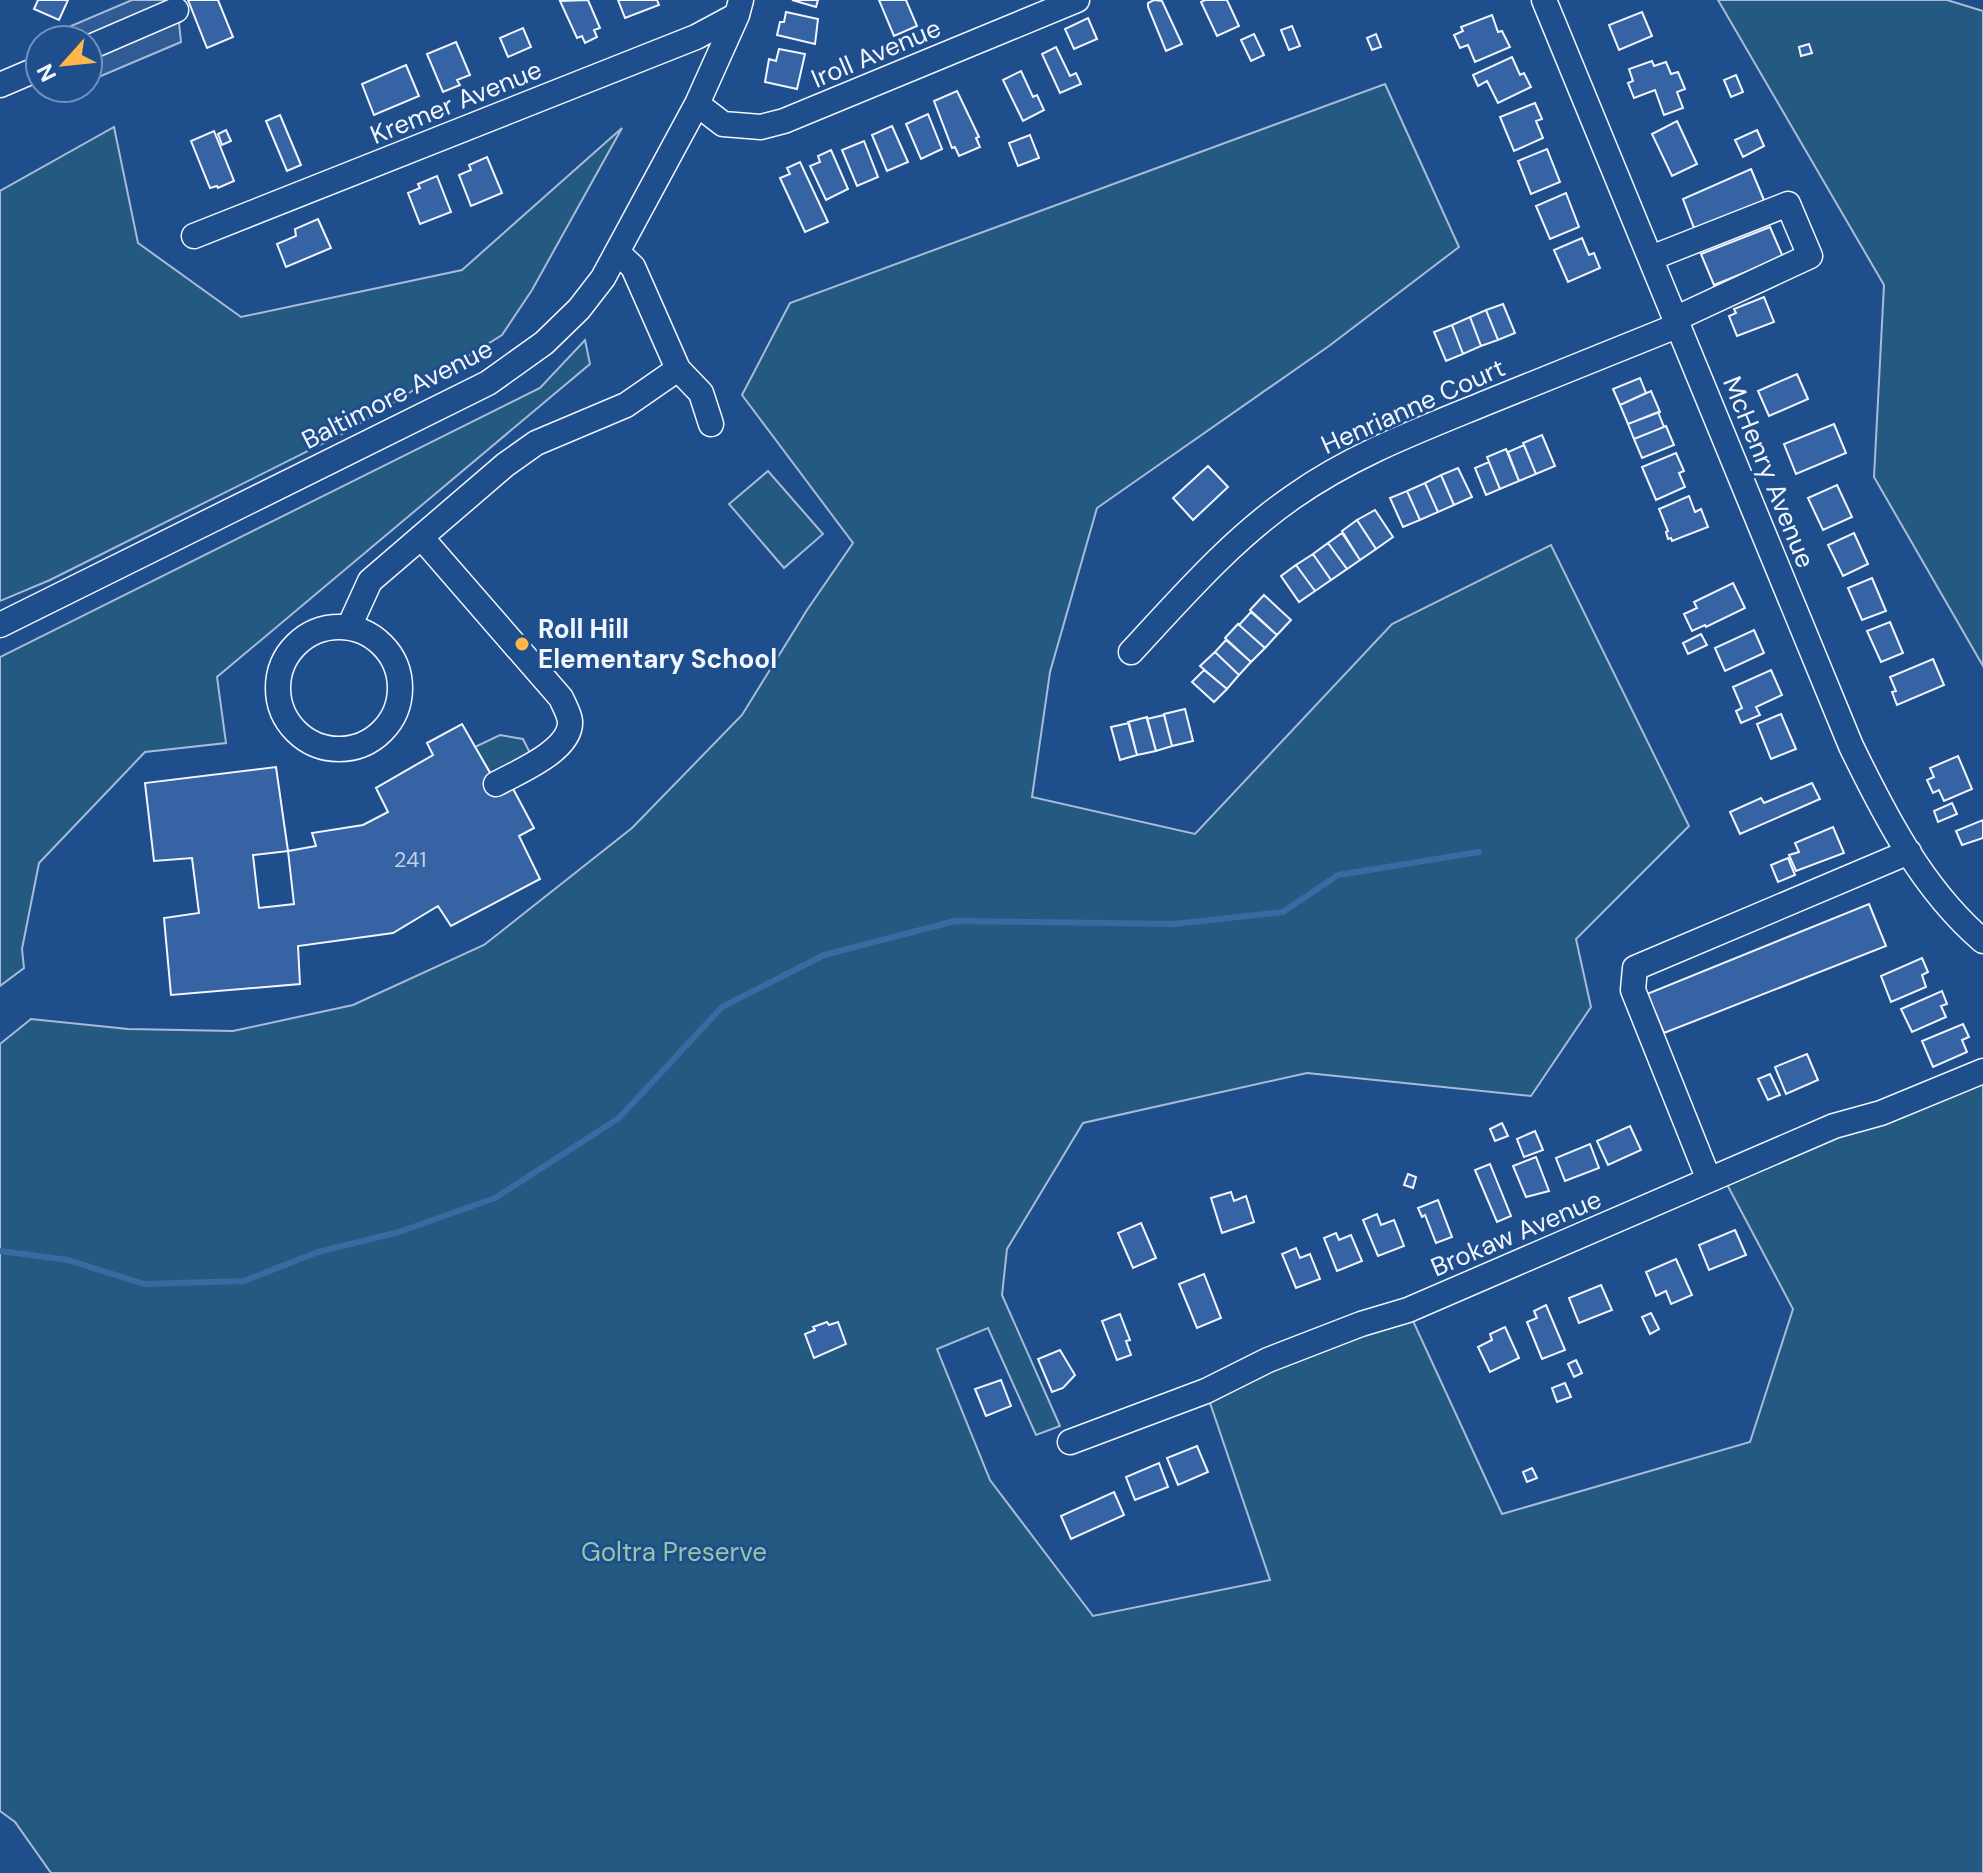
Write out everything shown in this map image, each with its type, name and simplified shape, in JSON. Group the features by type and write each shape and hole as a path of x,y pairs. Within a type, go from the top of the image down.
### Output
{"street":[{"name":"Iroll Avenue","path":"697,104 723,124 761,127 784,121 1077,0"},
{"name":"McHenry Avenue","path":"1544,0 1851,746 1877,799 1909,852 1954,914 1983,941"},
{"name":"Baltimore Avenue","path":"0,625 488,383 544,343 579,309 603,278 697,104 739,8"},
{"name":"Kremer Avenue","path":"194,236 696,37 739,8"},
{"path":"104,41 176,10"},
{"path":"0,85 24,75"},
{"name":"Henrianne Court","path":"1131,652 1203,574 1245,534 1331,472 1383,445 1678,322 1810,256 1788,204 1651,258"},
{"path":"617,252 633,267 678,369 701,393 711,424"},
{"path":"349,627 370,581 505,465 536,443 626,405 678,369"},
{"path":"421,537 561,698 570,719 569,733 559,748 496,784"},
{"path":"328,627 349,627 370,634 386,648 397,667 401,688 397,709 382,732 365,744 344,750 322,748 306,740 290,726 280,707 277,685 281,667 291,648 308,634 328,627"},
{"path":"1709,1180 1633,990 1635,968 1909,852"},
{"name":"Brokaw Avenue","path":"1070,1442 1206,1391 1268,1360 1361,1324 1408,1310 1834,1126 1881,1113 1983,1071"}],"green space":[{"path":"1718,0 1947,0 1983,11 1983,666 1874,477 1884,285"},
{"name":"Goltra Preserve","path":"1385,84 1459,247 1329,346 1097,508 1050,672 1032,797 1195,834 1392,624 1551,545 1689,826 1576,939 1591,1007 1531,1096 1307,1073 1083,1123 1007,1249 1002,1295 1060,1426 1036,1435 988,1328 937,1349 990,1480 1093,1616 1270,1580 1206,1391 1408,1310 1502,1514 1750,1442 1793,1309 1722,1175 1983,1071 1983,1873 51,1873 15,1822 0,1811 0,1044 31,1019 128,1029 233,1031 353,1005 484,945 632,828 742,715 853,543 742,395 790,303"},
{"path":"114,127 138,243 241,317 462,270 622,128 532,290 502,335 348,431 50,580 0,601 0,191"},
{"path":"585,340 590,364 217,677 226,743 145,752 39,863 22,949 24,968 0,986 0,657 540,388"},
{"path":"768,471 823,534 784,568 729,504"},
{"path":"500,735 523,739 530,753 492,776 475,747"}],"shaded area":[{"path":"132,0 169,0 179,23 181,42 104,75 104,24 76,24"}],"building":[{"path":"38,0 68,0 59,20 34,9"},
{"path":"188,0 218,0 233,37 207,48"},
{"path":"588,0 600,28 594,30 597,37 585,43 582,36 577,38 560,1"},
{"path":"618,0 657,0 659,5 625,18"},
{"path":"792,0 818,0 816,7"},
{"path":"879,0 906,0 917,26 894,36"},
{"path":"1227,0 1239,26 1217,36 1201,2"},
{"path":"1162,1 1182,44 1166,51 1148,7 1148,3"},
{"path":"786,12 818,19 815,44 777,35"},
{"path":"1642,12 1652,36 1619,50 1609,25"},
{"path":"1492,15 1498,32 1502,31 1510,47 1475,62 1468,45 1460,48 1454,35 1463,31 1461,27"},
{"path":"1088,18 1097,39 1074,49 1065,29"},
{"path":"1292,26 1300,46 1289,50 1281,30"},
{"path":"523,28 531,47 508,57 500,38"},
{"path":"1254,34 1264,55 1251,61 1241,40"},
{"path":"1376,34 1381,47 1372,50 1367,38"},
{"path":"456,42 470,75 457,80 460,85 443,92 427,54"},
{"path":"1809,44 1812,53 1801,56 1799,47"},
{"path":"1056,47 1070,76 1076,73 1081,84 1060,93 1042,54"},
{"path":"779,49 805,54 797,89 765,82 769,59 776,61"},
{"path":"1512,57 1520,75 1524,73 1531,87 1498,103 1487,81 1478,86 1473,75"},
{"path":"1652,61 1654,66 1666,62 1671,74 1678,72 1685,89 1677,92 1683,108 1664,115 1655,90 1634,98 1628,83 1633,81 1629,69"},
{"path":"406,65 419,96 374,115 362,84"},
{"path":"1021,71 1033,97 1037,95 1044,110 1023,121 1003,80"},
{"path":"1736,75 1743,92 1731,97 1724,80"},
{"path":"957,91 979,137 976,138 980,147 959,156 955,147 952,148 934,101"},
{"path":"1535,103 1542,119 1536,121 1543,138 1514,151 1500,117"},
{"path":"928,114 942,149 921,159 906,124"},
{"path":"280,115 301,165 287,171 266,121"},
{"path":"1677,121 1697,164 1672,176 1652,134"},
{"path":"892,126 908,162 887,171 872,135"},
{"path":"226,130 231,141 222,145 218,134"},
{"path":"1757,130 1764,146 1743,157 1735,140"},
{"path":"214,131 234,181 210,188 191,141"},
{"path":"1030,135 1039,158 1018,166 1009,143"},
{"path":"864,141 878,177 857,186 842,150"},
{"path":"1547,149 1560,182 1531,194 1518,161"},
{"path":"831,150 848,189 826,200 810,166 820,162 818,156"},
{"path":"487,157 502,193 471,206 459,175 471,170 469,165"},
{"path":"800,162 828,222 805,232 780,178 790,174 787,168"},
{"path":"1751,169 1766,205 1694,228 1683,199"},
{"path":"437,176 451,212 420,224 408,193 420,188 418,184"},
{"path":"1566,193 1579,227 1550,239 1536,206"},
{"path":"318,219 331,248 286,267 277,244 296,236 295,229"},
{"path":"1770,227 1783,257 1714,285 1701,254"},
{"path":"1582,238 1589,255 1594,253 1600,268 1568,282 1554,250"},
{"path":"1764,297 1774,322 1737,336 1729,316 1736,313 1734,309"},
{"path":"1503,304 1515,333 1498,340 1486,310"},
{"path":"1486,310 1498,340 1481,346 1470,317"},
{"path":"1470,317 1481,346 1463,354 1452,325"},
{"path":"1452,325 1463,354 1446,361 1434,332"},
{"path":"1797,374 1808,399 1769,416 1758,391"},
{"path":"1640,378 1646,393 1620,405 1613,389"},
{"path":"1651,391 1660,412 1628,424 1620,405"},
{"path":"1658,412 1664,427 1634,439 1628,424"},
{"path":"1834,424 1846,453 1796,474 1784,444"},
{"path":"1666,426 1674,445 1642,458 1634,439"},
{"path":"1542,435 1555,466 1536,474 1523,443"},
{"path":"1524,445 1536,474 1519,481 1508,452"},
{"path":"1506,449 1519,481 1500,489 1487,457"},
{"path":"1676,453 1684,471 1679,473 1685,487 1656,500 1642,467"},
{"path":"1489,462 1500,489 1486,495 1475,468"},
{"path":"1208,466 1228,487 1193,520 1173,498"},
{"path":"1458,468 1472,497 1454,505 1441,475"},
{"path":"1441,475 1454,505 1438,512 1425,483"},
{"path":"1425,483 1438,512 1420,520 1407,491"},
{"path":"1837,485 1852,517 1823,530 1808,498"},
{"path":"1407,491 1420,520 1403,527 1390,498"},
{"path":"1689,496 1695,512 1701,509 1708,527 1672,541 1668,539 1659,509"},
{"path":"1375,510 1393,537 1376,549 1357,520"},
{"path":"1357,520 1376,549 1360,560 1342,531"},
{"path":"1342,533 1360,560 1347,569 1328,543"},
{"path":"1854,533 1868,564 1843,576 1828,545"},
{"path":"1328,543 1347,569 1331,580 1313,554"},
{"path":"1313,554 1331,580 1315,591 1296,565"},
{"path":"1296,565 1315,591 1299,602 1281,576"},
{"path":"1872,578 1886,611 1862,620 1848,588"},
{"path":"1733,583 1745,608 1692,631 1684,614 1697,608 1694,602"},
{"path":"1264,595 1291,620 1277,635 1250,610"},
{"path":"1251,612 1277,635 1265,648 1239,625"},
{"path":"1890,622 1903,653 1881,662 1867,631"},
{"path":"1238,624 1265,648 1251,662 1225,638"},
{"path":"1754,630 1764,653 1725,671 1715,648"},
{"path":"1701,634 1707,645 1688,654 1683,643"},
{"path":"1226,640 1251,662 1239,675 1215,652"},
{"path":"1215,652 1239,675 1227,689 1200,666"},
{"path":"1933,659 1944,685 1897,705 1892,692 1896,691 1890,677"},
{"path":"1204,670 1227,689 1214,702 1192,682"},
{"path":"1771,670 1782,695 1756,707 1760,715 1741,723 1736,711 1742,708 1733,687"},
{"path":"1185,709 1193,741 1172,746 1164,714"},
{"path":"1781,714 1796,749 1771,759 1757,724"},
{"path":"1164,715 1172,746 1156,751 1147,719"},
{"path":"1147,717 1156,751 1137,755 1128,722"},
{"path":"1129,723 1137,755 1120,760 1111,727"},
{"path":"462,724 501,792 511,785 534,828 519,836 540,879 451,926 438,906 393,933 298,946 300,984 171,995 164,918 199,913 192,858 154,861 145,783 276,767 288,851 316,846 312,833 363,825 388,812 376,788 433,755 427,743","holes":["288,851 294,904 259,908 253,855"]},
{"path":"1958,756 1972,789 1944,801 1939,790 1933,793 1927,780 1934,777 1930,768"},
{"path":"1812,783 1820,799 1740,834 1730,812 1761,798 1764,803"},
{"path":"1952,803 1957,814 1938,822 1934,811"},
{"path":"1983,820 1983,838 1962,845 1956,831"},
{"path":"1833,827 1844,853 1796,871 1789,855 1799,852 1795,843"},
{"path":"1788,858 1795,875 1778,882 1771,865"},
{"path":"1869,904 1886,946 1664,1033 1647,994"},
{"path":"1922,958 1928,972 1922,975 1926,987 1891,1002 1881,976"},
{"path":"1942,991 1947,1004 1941,1006 1946,1017 1912,1032 1901,1009"},
{"path":"1963,1024 1969,1037 1962,1040 1967,1052 1933,1067 1922,1041"},
{"path":"1807,1054 1818,1080 1786,1094 1775,1067"},
{"path":"1770,1074 1780,1095 1768,1100 1758,1079"},
{"path":"1502,1123 1508,1136 1495,1141 1490,1129"},
{"path":"1630,1126 1641,1150 1608,1165 1597,1141"},
{"path":"1535,1131 1543,1150 1524,1157 1517,1139"},
{"path":"1590,1144 1599,1168 1565,1181 1556,1158"},
{"path":"1536,1157 1549,1191 1526,1197 1513,1166"},
{"path":"1490,1164 1511,1216 1497,1222 1475,1170"},
{"path":"1408,1174 1416,1177 1413,1188 1404,1185"},
{"path":"1231,1192 1234,1201 1246,1196 1254,1222 1222,1233 1211,1198"},
{"path":"1438,1200 1452,1237 1436,1243 1425,1215 1422,1217 1418,1208"},
{"path":"1377,1214 1381,1225 1394,1220 1404,1246 1378,1256 1363,1220"},
{"path":"1141,1223 1156,1258 1133,1268 1118,1233"},
{"path":"1735,1230 1746,1255 1709,1270 1699,1245"},
{"path":"1336,1233 1339,1240 1351,1235 1362,1261 1337,1271 1324,1238"},
{"path":"1296,1248 1300,1258 1310,1254 1320,1279 1296,1288 1282,1254"},
{"path":"1676,1259 1692,1295 1671,1304 1666,1291 1656,1296 1646,1272"},
{"path":"1204,1274 1221,1318 1197,1328 1179,1284"},
{"path":"1601,1285 1612,1310 1579,1323 1569,1298"},
{"path":"1546,1305 1565,1350 1542,1359 1527,1322 1537,1318 1534,1311"},
{"path":"1651,1313 1659,1329 1650,1334 1642,1317"},
{"path":"1120,1314 1130,1340 1126,1341 1131,1355 1117,1360 1102,1321"},
{"path":"827,1322 829,1325 838,1322 846,1344 814,1358 805,1334"},
{"path":"1505,1327 1519,1358 1490,1372 1478,1347 1492,1340 1490,1334"},
{"path":"1060,1350 1075,1375 1063,1388 1052,1392 1038,1359"},
{"path":"1576,1360 1582,1373 1574,1377 1568,1364"},
{"path":"1001,1380 1011,1406 986,1416 975,1389"},
{"path":"1565,1383 1571,1397 1557,1402 1552,1388"},
{"path":"1197,1446 1208,1472 1178,1485 1167,1458"},
{"path":"1159,1463 1168,1487 1135,1500 1126,1477"},
{"path":"1532,1468 1537,1478 1527,1482 1523,1472"},
{"path":"1114,1492 1124,1515 1071,1539 1061,1516"}],"waterway":[{"path":"0,1251 68,1260 144,1284 244,1281 318,1252 399,1232 495,1198 619,1118 722,1007 824,955 955,921 1174,924 1283,912 1338,875 1479,852"}],"place":[{"name":"Roll Hill Elementary School","path":"522,644"}]}
